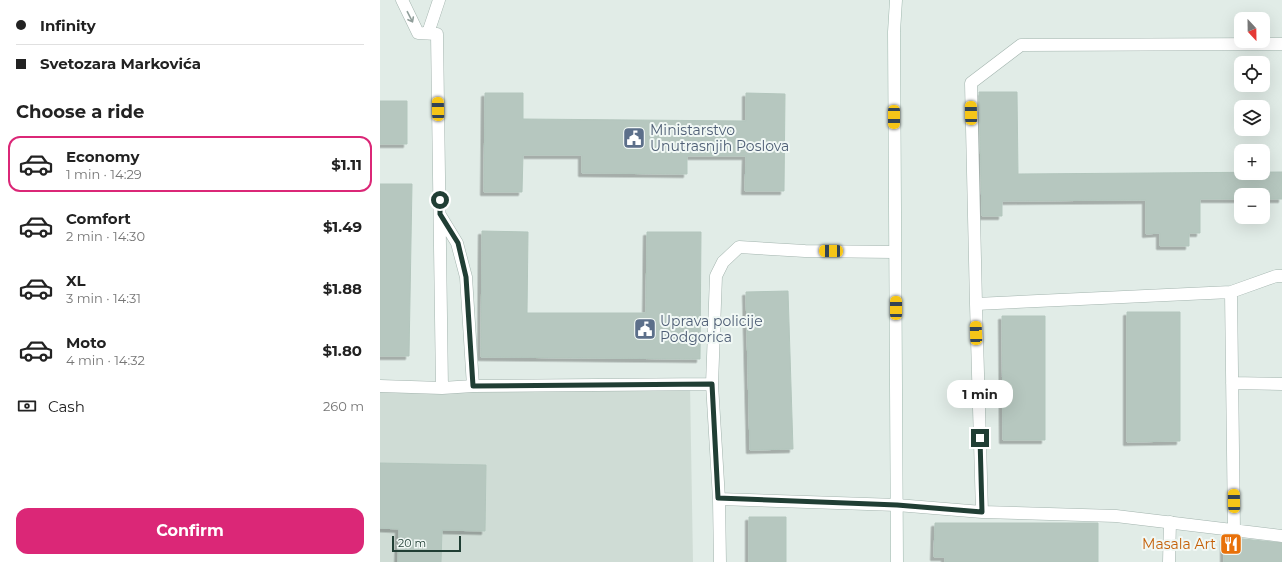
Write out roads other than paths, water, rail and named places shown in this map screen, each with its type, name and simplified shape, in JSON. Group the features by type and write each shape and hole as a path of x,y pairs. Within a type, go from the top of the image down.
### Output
{"street":[{"path":"402,0 423,33"},
{"path":"423,33 439,0"},
{"path":"896,0 894,32 894,252 897,562"},
{"path":"423,33 437,34 442,388"},
{"path":"982,512 971,83 1021,45 1282,44"},
{"path":"440,214 458,243 466,277 473,386"},
{"path":"720,562 712,384 716,276 723,262 739,247 805,251 894,252"},
{"path":"976,304 1231,292 1276,276 1282,276"},
{"path":"1231,292 1234,530"},
{"path":"1232,383 1282,384"},
{"path":"380,386 442,388 473,386 712,384"},
{"path":"718,498 897,505 982,512 1116,516 1282,536"},
{"path":"1169,562 1170,522"}],"place":[{"name":"Ministarstvo Unutrasnjih Poslova","path":"634,138"},
{"name":"Uprava policije Podgorica","path":"645,329"},
{"name":"Masala Art","path":"1231,544"}]}
